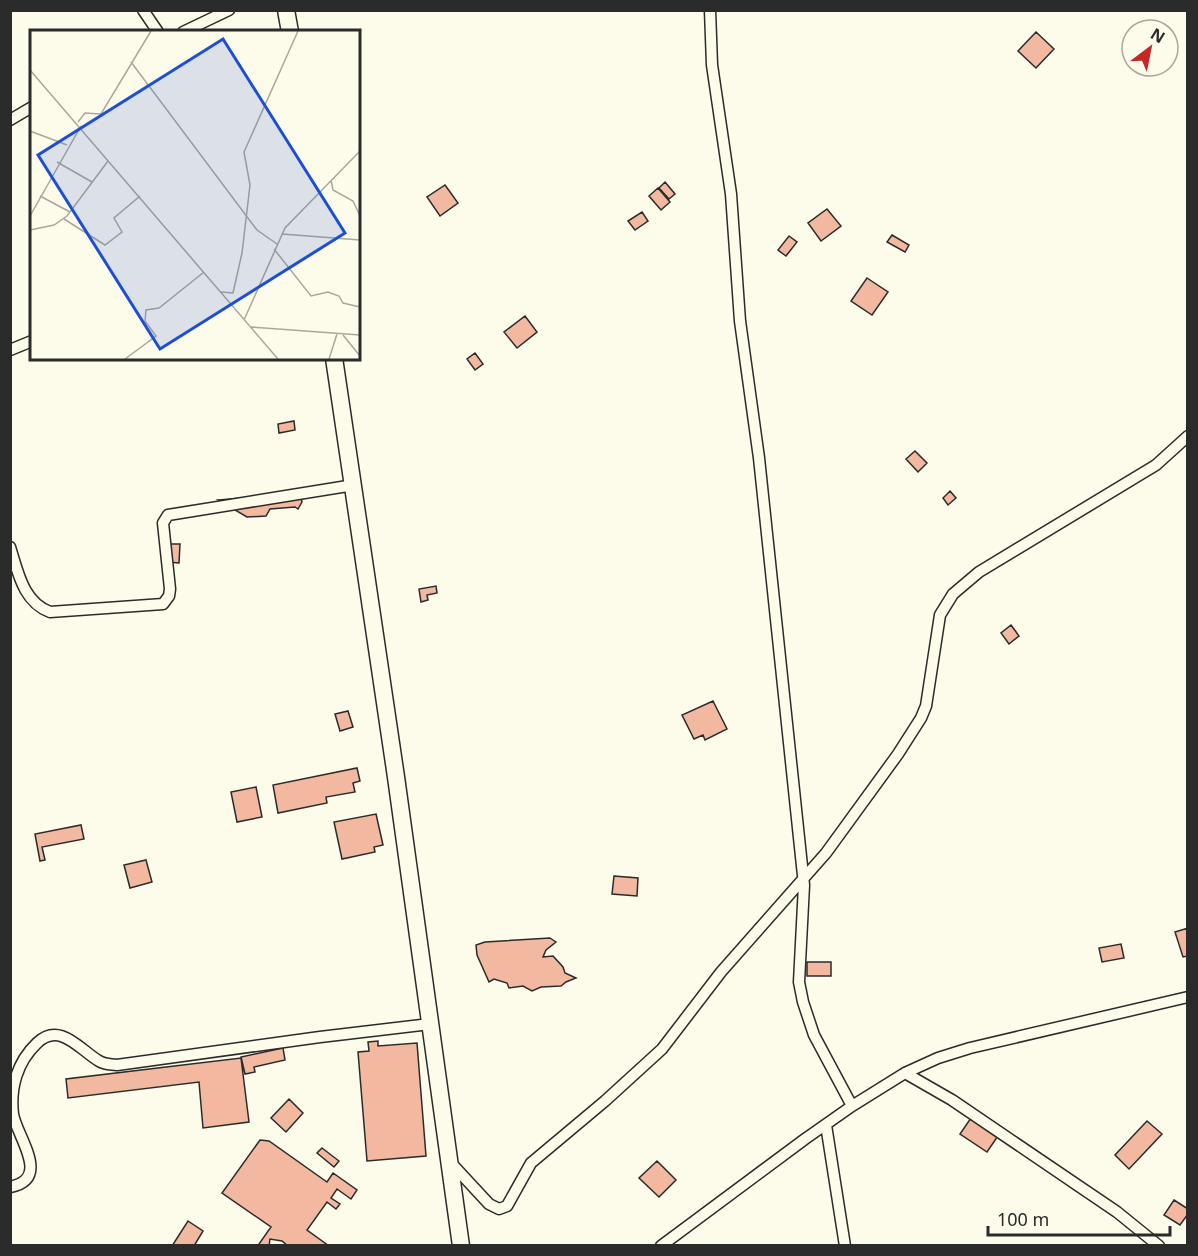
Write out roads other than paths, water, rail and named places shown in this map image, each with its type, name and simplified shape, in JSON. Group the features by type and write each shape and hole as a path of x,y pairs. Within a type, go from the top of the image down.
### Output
{"main road":[{"path":"286,10 290,30"},
{"path":"334,360 461,1245"}],"street":[{"path":"143,10 157,30"},
{"path":"187,30 229,10"},
{"path":"710,10 712,65 732,204 739,312 759,458 803,878 799,982 814,1035 852,1106"},
{"path":"10,120 30,109"},
{"path":"10,350 30,342"},
{"path":"449,1161 489,1204 499,1209 507,1206 521,1176 531,1163 662,1050 722,972 826,853 898,754 921,718 930,687 940,615 953,594 979,572 1156,465 1188,436"},
{"path":"10,547 26,591 43,609 50,612 163,604 169,597 170,588 163,523 168,515 354,485"},
{"path":"661,1245 852,1106 905,1073 938,1058 970,1048 1188,997"},
{"path":"10,1187 24,1182 31,1162 14,1115 14,1080 21,1063 30,1050 46,1036 60,1035 100,1062 117,1065 320,1036 430,1024"},
{"path":"905,1073 952,1100 1117,1212 1159,1245"},
{"path":"826,1125 844,1245"}]}
